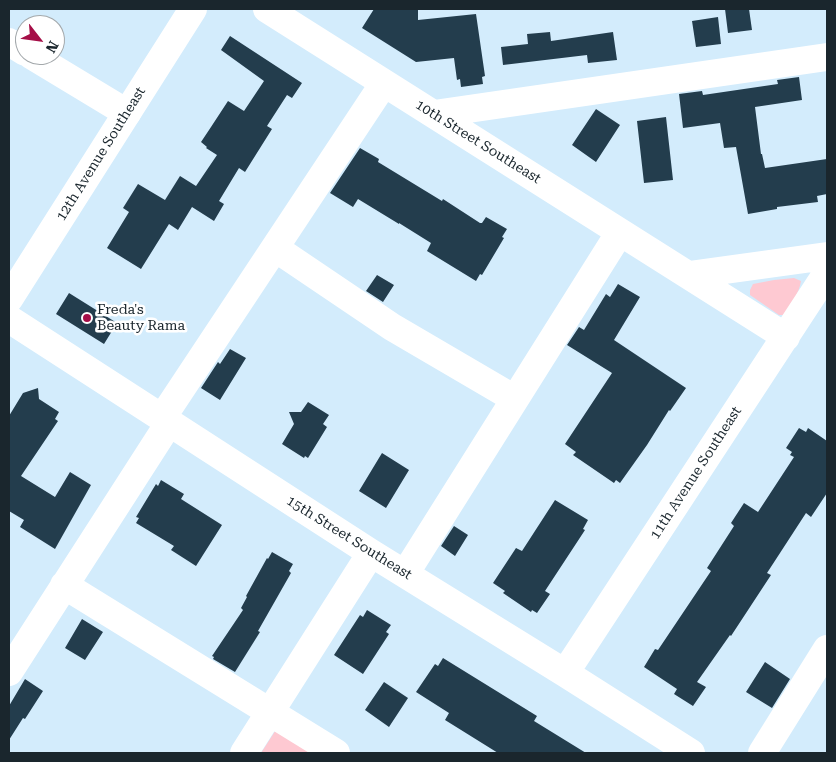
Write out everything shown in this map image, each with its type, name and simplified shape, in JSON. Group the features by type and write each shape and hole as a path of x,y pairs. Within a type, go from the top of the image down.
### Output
{"street":[{"name":"12th Avenue Southeast","path":"9,299 192,9"},
{"name":"10th Street Southeast","path":"268,9 786,337"},
{"path":"434,114 827,57"},
{"path":"48,65 127,112"},
{"path":"9,672 165,420 384,83"},
{"path":"405,574 620,232"},
{"path":"275,248 392,328 515,399"},
{"path":"689,275 827,256"},
{"name":"11th Avenue Southeast","path":"566,674 827,273"},
{"name":"15th Street Southeast","path":"9,320 371,553 691,753"},
{"path":"244,753 371,553"},
{"path":"64,585 336,753"},
{"path":"762,753 827,649"}],"shaded area":[{"path":"794,278 801,281 800,286 784,315 779,315 750,295 753,284"},
{"path":"279,725 323,753 261,753"}],"building":[{"path":"374,9 418,9 418,20 476,14 485,76 482,77 483,84 461,87 460,79 457,80 454,58 416,62 362,28"},
{"path":"725,9 749,9 752,30 728,33"},
{"path":"718,17 721,44 696,47 692,21"},
{"path":"550,32 551,41 613,32 617,60 588,63 587,55 503,65 501,47 528,44 527,34"},
{"path":"230,36 302,83 292,98 287,95 267,126 272,129 245,172 239,168 219,201 224,204 214,221 192,207 178,230 169,224 141,269 107,248 129,212 123,208 138,184 165,200 180,176 196,186 217,155 206,148 201,142 228,101 244,111 264,81 221,50"},
{"path":"799,77 802,100 755,107 761,154 765,168 827,159 827,194 817,196 818,202 777,207 777,209 748,214 736,147 724,148 720,123 683,128 679,94 702,91 703,95 778,84 777,80"},
{"path":"596,109 620,125 596,162 572,145"},
{"path":"666,117 673,180 644,183 637,121"},
{"path":"360,148 379,159 378,162 442,201 443,199 480,223 486,217 507,229 502,237 504,238 482,275 480,274 476,281 427,251 431,243 399,223 358,199 353,207 330,193"},
{"path":"377,275 394,285 383,302 366,291"},
{"path":"618,284 640,297 614,340 686,388 620,483 616,480 614,483 573,455 576,452 565,444 612,373 567,345 579,327 584,330 606,294 610,297"},
{"name":"Freda's Beauty Rama","path":"69,293 117,323 104,344 56,314"},
{"path":"230,349 246,358 220,400 201,388 218,362 220,364"},
{"path":"38,388 39,399 59,412 55,419 58,421 21,476 55,497 70,472 91,485 55,549 20,527 24,520 9,511 9,416 23,393"},
{"path":"308,402 329,415 323,424 327,427 308,458 305,456 304,458 282,444 294,424 289,412 301,412"},
{"path":"799,428 806,432 808,428 827,441 827,493 811,517 806,513 767,573 771,575 731,636 697,682 706,687 693,706 674,694 677,689 644,667 655,649 658,650 711,571 707,568 734,526 731,523 744,503 758,512 794,457 790,455 792,452 786,448"},
{"path":"382,453 409,470 386,508 359,491"},
{"path":"161,480 184,494 181,499 222,525 196,566 171,550 174,546 136,523 139,518 136,517 156,484 158,486"},
{"path":"555,500 588,520 583,529 585,530 545,591 550,594 537,613 532,610 531,612 503,593 505,591 493,583 516,548 522,551"},
{"path":"454,526 468,535 455,556 441,546"},
{"path":"272,552 293,564 289,571 291,573 258,631 260,632 235,672 213,659 214,657 212,656 243,610 241,608 246,596"},
{"path":"367,610 391,625 386,632 389,634 363,674 334,655 360,615 363,617"},
{"path":"82,619 103,632 85,660 65,648"},
{"path":"443,658 537,716 534,721 586,753 498,753 445,720 449,713 416,692 435,664 438,666"},
{"path":"765,662 790,679 772,708 746,692"},
{"path":"25,679 43,691 9,740 9,706"},
{"path":"384,682 408,698 389,727 365,710"}],"place":[{"name":"Freda's Beauty Rama","path":"87,318"}]}
